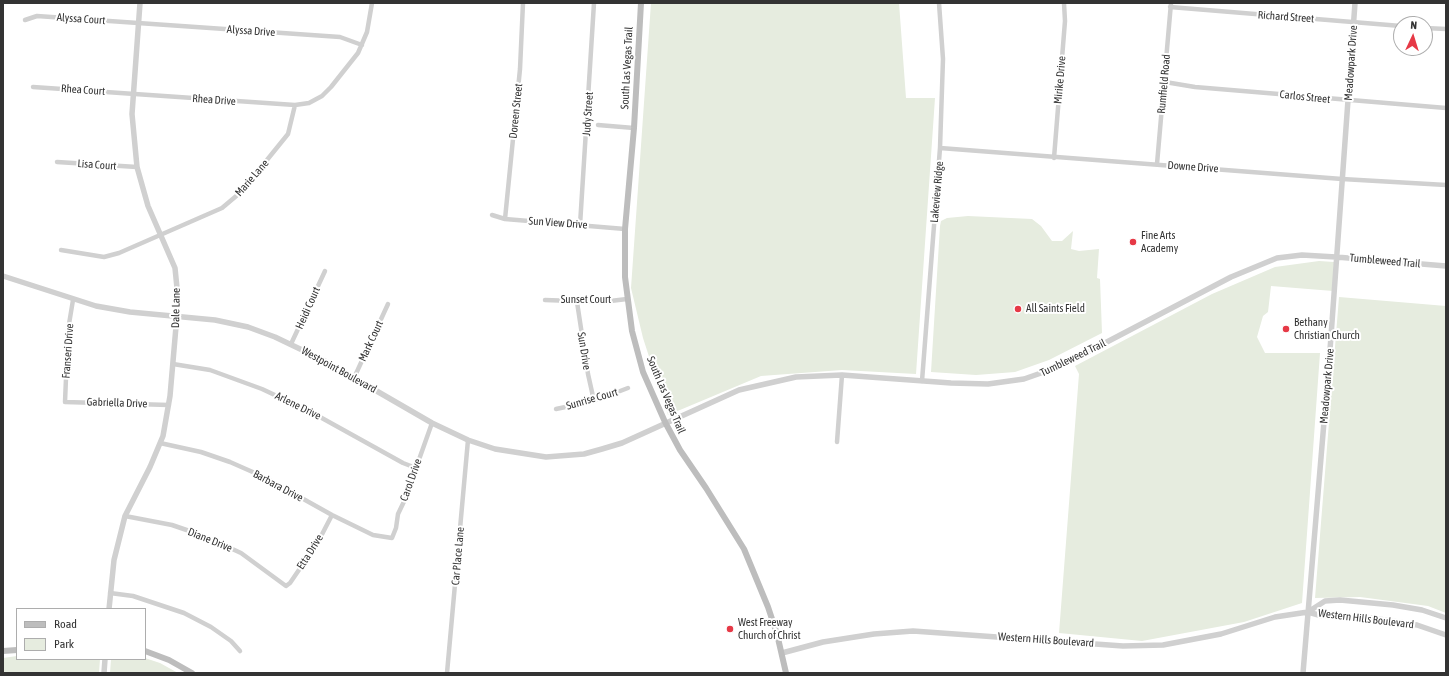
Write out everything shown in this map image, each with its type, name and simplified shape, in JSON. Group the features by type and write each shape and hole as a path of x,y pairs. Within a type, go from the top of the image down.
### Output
{"main road":[{"name":"South Las Vegas Trail","path":"641,3 634,128 625,229 627,299 638,354 665,422 680,450 706,488 744,549 768,607 782,653 786,673"},
{"path":"3,651 16,650"},
{"path":"146,651 169,660 192,673"}],"street":[{"name":"Dale Lane","path":"109,608 116,548 125,516 150,467 160,442 169,405 177,315 175,268 148,206 137,167 132,114 140,3"},
{"name":"Rhea Drive","path":"134,94 294,105 309,103 322,96 331,87 358,53 367,32 372,3"},
{"name":"Doreen Street","path":"505,219 520,69 523,3"},
{"name":"Judy Street","path":"580,225 594,3"},
{"name":"Lakeview Ridge","path":"922,381 940,148 943,59 939,3"},
{"name":"Mirike Drive","path":"1054,158 1065,21 1064,3"},
{"name":"Meadowpark Drive","path":"1303,673 1355,3"},
{"name":"Richard Street","path":"1171,5 1393,25"},
{"name":"Rumfield Road","path":"1157,164 1171,5"},
{"name":"Alyssa Court","path":"25,20 37,16 139,23"},
{"name":"Alyssa Drive","path":"139,23 340,37 362,45"},
{"path":"1433,28 1446,29"},
{"name":"Carlos Street","path":"1165,82 1195,87 1446,108"},
{"name":"Rhea Court","path":"33,87 134,94"},
{"name":"Marie Lane","path":"61,250 104,257 119,254 222,208 241,192 288,134 294,105"},
{"path":"598,125 634,128"},
{"name":"Downe Drive","path":"940,148 1054,158 1446,185"},
{"name":"Lisa Court","path":"57,162 137,167"},
{"name":"Sun View Drive","path":"492,215 505,219 625,229"},
{"name":"Tumbleweed Trail","path":"665,422 739,390 796,377 842,375 951,383 988,384 1013,381 1041,375 1231,277 1277,258 1295,256 1336,256 1446,266"},
{"name":"Heidi Court","path":"291,344 325,271"},
{"name":"Westpoint Boulevard","path":"3,276 73,300 96,306 130,312 177,315 215,320 248,327 291,344 432,423 468,440 512,453 546,456 584,454 615,445 665,422"},
{"name":"Sunset Court","path":"545,300 602,302 627,299"},
{"name":"Franseri Drive","path":"65,402 68,330 73,300"},
{"name":"Sun Drive","path":"577,302 588,374 594,401"},
{"name":"Mark Court","path":"354,378 388,304"},
{"name":"Arlene Drive","path":"173,364 210,370 262,388 311,412 403,463 416,468"},
{"path":"837,442 842,375"},
{"name":"Sunrise Court","path":"556,409 594,401 628,388"},
{"name":"Gabriella Drive","path":"65,402 169,405"},
{"name":"Carol Drive","path":"392,538 396,528 398,514 410,489 432,423"},
{"name":"Car Place Lane","path":"447,673 468,440"},
{"name":"Barbara Drive","path":"160,442 201,452 230,462 264,477 332,515 373,535 392,538"},
{"name":"Etta Drive","path":"286,586 318,542 332,515"},
{"name":"Diane Drive","path":"125,516 172,525 204,536 240,553 286,586"},
{"path":"110,594 133,596 184,612 211,626 231,641 240,651"},
{"name":"Western Hills Boulevard","path":"782,653 823,642 874,634 913,631 1123,646 1163,645 1221,634 1275,617 1308,612 1326,601 1367,601 1422,610 1446,618"},
{"name":"Western Hills Boulevard","path":"1308,612 1322,616 1364,617 1417,625 1446,635"},
{"path":"104,673 105,660"}],"green space":[{"path":"651,3 899,3 906,98 935,98 916,374 842,370 761,376 668,415 643,338 631,288"},
{"name":"All Saints Field","path":"968,216 1032,219 1041,226 1052,241 1062,241 1073,231 1071,249 1079,251 1099,249 1097,278 1100,279 1102,333 1049,360 1015,372 976,375 931,372 941,221 947,218"},
{"path":"1319,261 1334,262 1333,291 1271,286 1268,312 1263,316 1257,337 1265,353 1320,353 1302,603 1244,622 1142,641 1059,633 1079,374 1075,366 1212,294 1275,267"},
{"path":"1339,297 1446,306 1446,613 1428,606 1360,597 1315,598"},
{"path":"16,656 16,660 100,660 99,673 3,673 3,658"},
{"path":"146,658 160,663 178,673 110,673 111,660 146,660"}],"place":[{"name":"Fine Arts Academy","path":"1133,242"},
{"name":"All Saints Field","path":"1018,309"},
{"name":"Bethany Christian Church","path":"1286,329"},
{"name":"West Freeway Church of Christ","path":"730,629"}]}
